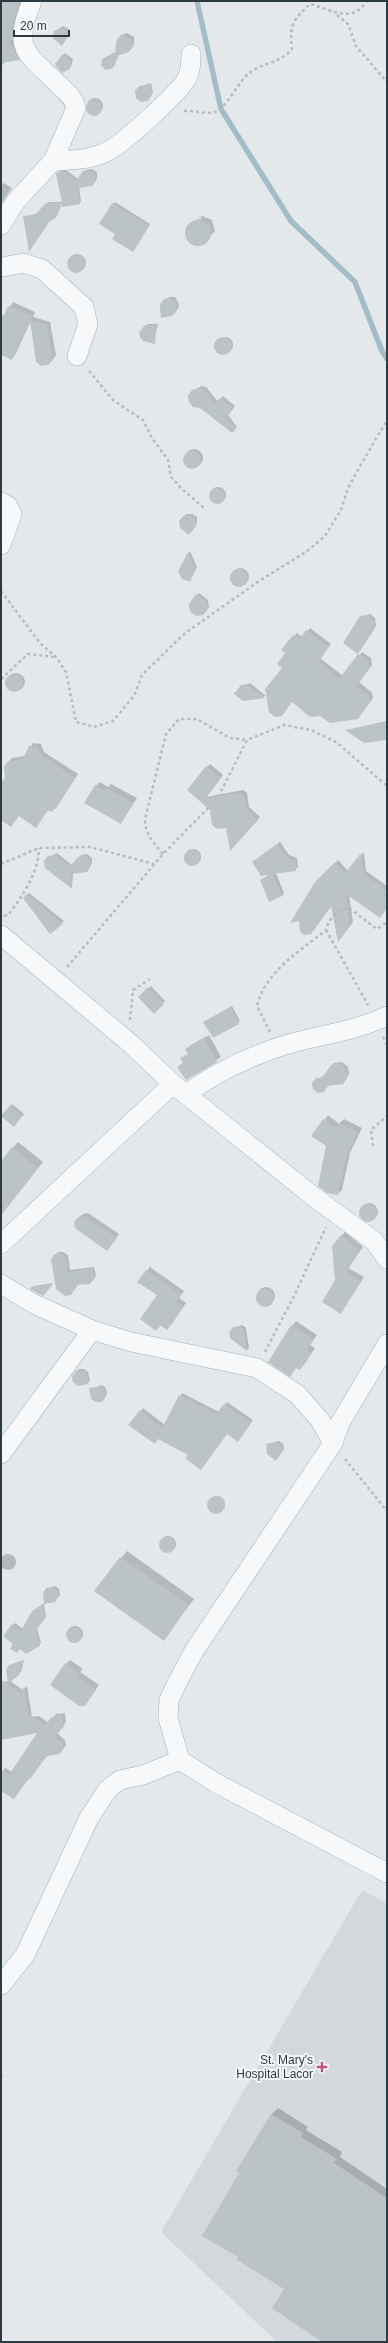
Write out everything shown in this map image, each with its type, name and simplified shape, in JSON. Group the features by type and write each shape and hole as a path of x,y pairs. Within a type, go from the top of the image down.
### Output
{"street":[{"path":"1,225 16,201 53,161 76,108 70,96 24,50 22,35 24,22 32,1"},
{"path":"53,161 79,160 106,153 128,137 181,86 191,69 191,54"},
{"path":"2,266 23,263 42,269 84,307 88,324 76,356"},
{"path":"1,502 8,506 12,514 1,545"},
{"path":"1,935 57,980 132,1044 180,1089 374,1242 387,1259"},
{"path":"1,1244 180,1089 236,1064 282,1046 357,1028 381,1018"},
{"path":"1,1284 34,1304 92,1330 130,1342 257,1368 297,1394 320,1420 332,1443"},
{"path":"1,1454 92,1330"},
{"path":"387,1344 340,1423 332,1443 194,1651 169,1700 168,1718 180,1760 216,1783 387,1873"},
{"path":"1,1985 25,1955 89,1818 108,1789 120,1780 143,1774 180,1760"}],"path":[{"path":"336,14 353,13 363,7 367,1"},
{"path":"154,111 160,114 190,110 214,113 218,111 249,74 264,64 287,56 292,49 290,32 295,17 310,4 336,14 348,24 356,46 387,82"},
{"path":"76,356 114,400 143,420 168,460 171,477 205,509"},
{"path":"1,591 40,643 56,657 66,672 76,722 94,727 113,721 134,696 142,675 184,634 259,581 306,552 325,536 341,510 348,488 387,420"},
{"path":"1,679 28,654 56,657"},
{"path":"163,854 150,839 145,829 145,819 166,734 179,719 197,719 230,738 247,740 284,725 310,730 336,742 387,786"},
{"path":"57,980 154,864 217,799 247,740"},
{"path":"1,864 39,848 90,847 154,864"},
{"path":"1,918 9,914 33,877 39,861 39,848"},
{"path":"387,922 378,929 347,908 337,912 327,924 326,930 365,999 381,1018 387,1045"},
{"path":"282,1046 274,1038 259,1013 257,1006 259,999 266,984 276,972 326,930"},
{"path":"132,1044 129,1033 133,990 150,979"},
{"path":"373,1146 371,1130 387,1116"},
{"path":"257,1368 333,1211"},
{"path":"332,1443 387,1511"}],"shaded area":[{"name":"St. Mary's Hospital Lacor","path":"362,1890 387,1903 387,2342 277,2342 161,2232"}],"building":[{"path":"1,1 20,1 13,22 12,40 9,43 20,60 1,63"},
{"path":"61,28 67,31 68,36 62,46 52,37 54,31"},
{"path":"124,35 132,39 133,47 129,52 117,56 113,68 106,70 101,66 102,59 115,52 117,39"},
{"path":"63,54 71,61 71,66 69,70 62,73 55,64"},
{"path":"150,84 152,95 148,101 141,102 136,98 135,91 139,86"},
{"path":"91,100 97,100 102,105 100,114 97,116 91,116 86,111 86,105"},
{"path":"90,170 95,174 96,181 92,186 78,188 80,204 62,207 62,204 56,218 47,223 29,252 23,216 35,215 46,203 62,203 56,174 58,172 64,171 76,181 83,171"},
{"path":"112,203 149,226 133,252 112,239 115,234 99,224"},
{"path":"198,220 207,224 211,233 207,242 198,246 189,242 185,233 189,224"},
{"path":"72,255 80,255 85,260 83,271 80,273 72,273 67,268 67,260"},
{"path":"170,298 177,303 176,312 172,316 161,318 160,304 164,299"},
{"path":"8,306 32,316 30,320 47,325 53,360 48,365 41,366 36,362 30,321 12,360 1,355 1,322"},
{"path":"145,325 156,325 155,344 143,341 140,337 139,332"},
{"path":"223,337 229,340 232,346 229,352 223,355 217,352 214,346 217,340"},
{"path":"198,388 204,389 215,404 220,398 234,408 226,418 236,429 232,433 200,408 193,407 189,402 188,395 192,390"},
{"path":"188,451 196,451 201,456 199,467 196,469 188,469 183,464 183,456"},
{"path":"214,488 220,488 225,493 223,502 220,504 214,504 209,499 209,493"},
{"path":"190,515 195,519 196,526 189,535 180,528 179,521 183,516"},
{"path":"188,552 195,570 190,582 182,579 178,572"},
{"path":"239,569 245,572 248,578 245,584 239,587 233,584 230,578 233,572"},
{"path":"196,594 207,602 208,609 203,615 196,616 190,612 189,604"},
{"path":"368,615 373,620 374,627 358,654 343,643 360,616"},
{"path":"306,630 329,647 318,662 339,679 358,654 368,661 369,669 356,686 370,696 370,702 358,719 330,723 320,716 310,717 292,702 282,716 275,717 269,712 265,689 282,668 277,664 285,653 281,650 293,635 299,639"},
{"path":"10,674 18,674 23,679 21,690 18,692 10,692 5,687 5,679"},
{"path":"247,684 265,698 243,701 234,694 241,685"},
{"path":"387,722 387,740 364,743 345,730"},
{"path":"29,746 37,747 41,755 75,778 52,812 48,810 36,828 19,816 11,827 1,820 1,783 5,778 4,767 8,761 23,759"},
{"path":"206,766 221,778 205,799 240,793 244,796 247,810 258,820 230,851 226,828 217,829 212,825 210,810 187,790"},
{"path":"95,785 104,791 106,788 133,803 121,824 84,803"},
{"path":"277,844 286,857 295,861 296,871 273,874 282,896 269,902 260,880 272,874 261,876 252,862"},
{"path":"192,850 199,855 200,858 195,865 192,866 185,861 184,858 189,851"},
{"path":"361,853 364,874 387,891 387,908 380,918 346,894 350,926 338,942 331,906 311,934 305,935 300,932 299,921 290,923 315,882 334,863 345,873"},
{"path":"55,855 70,866 78,857 85,855 90,860 91,866 87,872 71,874 72,889 45,868 44,861 48,856"},
{"path":"27,894 63,924 50,934 23,898"},
{"path":"148,987 164,1004 154,1014 138,997"},
{"path":"230,1007 239,1024 213,1038 203,1022"},
{"path":"204,1038 217,1062 186,1080 177,1067 183,1063 180,1058 188,1054 185,1049"},
{"path":"340,1063 346,1069 348,1077 343,1084 328,1086 324,1092 318,1093 313,1089 312,1083 316,1078 322,1078 331,1065"},
{"path":"10,1105 22,1116 14,1127 1,1116"},
{"path":"323,1119 337,1128 339,1123 358,1132 346,1158 338,1195 327,1193 318,1186 326,1146 311,1136"},
{"path":"12,1147 38,1168 1,1215 1,1161"},
{"path":"368,1204 374,1207 377,1213 374,1219 368,1222 362,1219 359,1213 362,1207"},
{"path":"84,1216 117,1238 107,1251 75,1228 74,1222 78,1217"},
{"path":"341,1235 360,1251 346,1272 361,1281 341,1314 322,1302 335,1280 332,1246"},
{"path":"61,1253 66,1257 68,1272 93,1268 94,1279 90,1284 77,1285 71,1295 65,1296 56,1289 51,1259 55,1254"},
{"path":"146,1270 181,1295 176,1302 183,1307 167,1330 160,1325 156,1331 140,1319 157,1295 137,1282"},
{"path":"53,1284 43,1296 30,1289 31,1287"},
{"path":"265,1289 271,1292 274,1298 271,1304 265,1307 259,1304 256,1298 259,1292"},
{"path":"291,1325 313,1339 307,1350 311,1353 300,1370 296,1368 290,1377 268,1362"},
{"path":"239,1326 244,1330 247,1351 230,1338 229,1332 233,1327"},
{"path":"82,1370 87,1374 88,1384 78,1386 73,1382 72,1376 76,1371"},
{"path":"100,1387 105,1390 106,1397 102,1402 96,1402 91,1399 89,1388"},
{"path":"179,1395 216,1414 224,1404 251,1423 238,1442 227,1434 201,1470 185,1458 188,1455 158,1439 155,1444 128,1425 140,1410 162,1428"},
{"path":"276,1442 281,1446 282,1452 276,1461 267,1454 266,1444"},
{"path":"216,1496 222,1499 225,1505 222,1511 216,1514 210,1511 207,1505 210,1499"},
{"path":"167,1537 174,1542 175,1545 170,1552 167,1553 160,1548 159,1545 164,1538"},
{"path":"120,1557 189,1605 164,1641 94,1591"},
{"path":"52,1587 58,1591 58,1597 55,1602 44,1604 43,1593 46,1588"},
{"path":"43,1604 46,1616 36,1631 40,1646 26,1654 20,1649 17,1653 10,1649 13,1644 3,1636 12,1624 21,1631 32,1611"},
{"path":"74,1627 81,1632 82,1635 77,1642 74,1643 67,1638 66,1635 71,1628"},
{"path":"23,1661 19,1675 8,1684 6,1669 9,1665"},
{"path":"65,1663 79,1673 77,1677 96,1690 85,1706 79,1706 50,1685"},
{"path":"1,1680 20,1693 24,1687 28,1713 45,1725 52,1717 62,1715 64,1726 55,1737 63,1743 63,1749 60,1754 47,1756 30,1779 28,1778 14,1799 1,1791 1,1770 9,1775 37,1733 1,1740"},
{"path":"271,2114 303,2133 301,2137 337,2159 334,2163 387,2198 387,2342 322,2342 272,2308 284,2289 237,2260 238,2257 202,2236 239,2173 236,2171"}],"waterway":[{"path":"197,1 221,109 291,221 355,282 382,351 387,359"}],"place":[{"name":"St. Mary's Hospital Lacor","path":"322,2067"}]}
